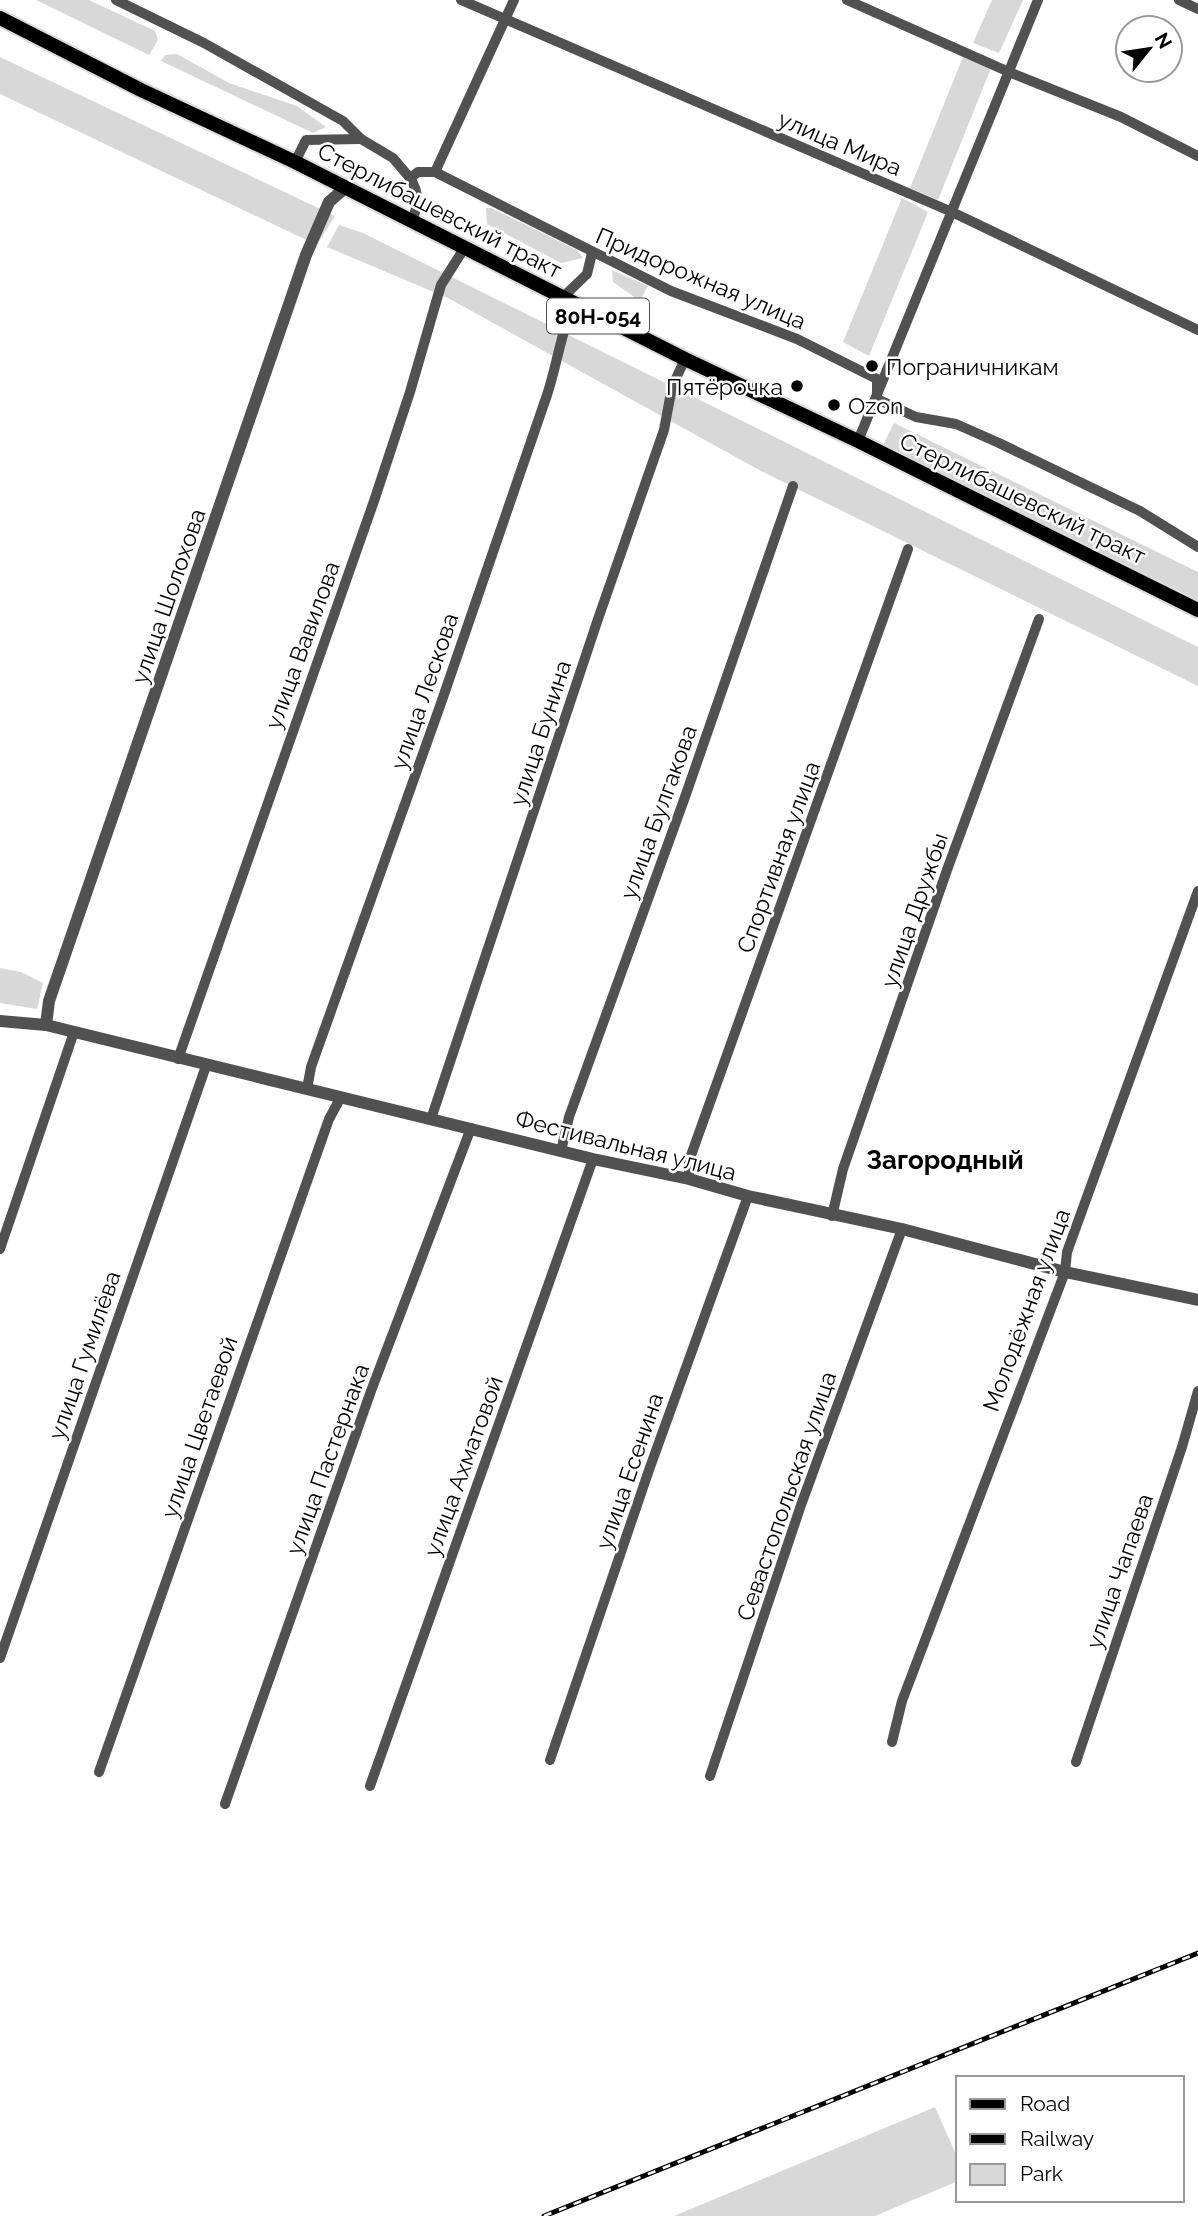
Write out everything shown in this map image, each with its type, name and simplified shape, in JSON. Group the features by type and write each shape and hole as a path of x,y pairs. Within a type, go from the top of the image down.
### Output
{"main road":[{"name":"Стерлибашевский тракт","path":"0,18 141,90 295,162 685,359 858,441 1198,610"}],"street":[{"path":"116,0 204,43 328,112 343,121 361,139 393,158 416,187 418,204 412,221"},
{"name":"улица Мира","path":"461,0 952,212 1198,330"},
{"path":"410,178 418,172 435,172 513,0"},
{"path":"847,0 1009,72 1121,117 1198,156"},
{"path":"858,441 1038,0"},
{"path":"1179,0 1198,9"},
{"path":"295,162 306,140 361,139"},
{"name":"Придорожная улица","path":"435,172 671,291 797,340 877,379 877,399"},
{"name":"улица Шолохова","path":"46,1025 49,1001 306,255 329,202 345,188"},
{"name":"улица Вавилова","path":"178,1059 378,489 442,285 465,247"},
{"path":"568,301 587,274 592,253"},
{"name":"улица Лескова","path":"307,1089 311,1067 558,362 568,301"},
{"name":"улица Бунина","path":"431,1119 593,632 664,430 672,387 685,359"},
{"path":"877,399 916,417 956,424 999,443 1140,511 1198,547"},
{"name":"улица Булгакова","path":"561,1151 569,1117 685,797 793,486"},
{"name":"Спортивная улица","path":"689,1179 689,1161 908,549"},
{"name":"улица Дружбы","path":"831,1216 843,1169 947,870 1040,619"},
{"name":"Молодёжная улица","path":"892,1742 911,1675 1065,1272 1067,1252 1198,891"},
{"name":"Фестивальная улица","path":"0,1021 46,1025 593,1159 689,1179 831,1216 902,1229 1065,1272 1198,1300"},
{"path":"0,1249 74,1032"},
{"name":"улица Гумилёва","path":"0,1658 206,1066"},
{"name":"улица Цветаевой","path":"99,1772 329,1119 341,1097"},
{"name":"улица Пастернака","path":"225,1804 371,1391 471,1128"},
{"name":"улица Ахматовой","path":"370,1786 593,1159"},
{"name":"улица Есенина","path":"551,1760 649,1470 748,1196"},
{"name":"Севастопольская улица","path":"710,1776 802,1505 902,1229"},
{"name":"улица Чапаева","path":"1076,1762 1182,1447 1198,1391"}],"green space":[{"path":"36,0 89,0 155,31 158,40 149,55"},
{"path":"992,0 1023,0 999,53 973,43"},
{"path":"177,54 229,83 297,106 326,127 313,133 161,61 165,55"},
{"path":"0,57 335,216 317,245 0,94"},
{"path":"963,57 991,68 938,200 910,188"},
{"path":"902,198 928,212 869,356 843,342"},
{"path":"486,208 577,250 583,258 561,263 487,224"},
{"path":"339,225 363,233 1198,647 1198,686 761,471 448,298 327,247"},
{"path":"612,270 648,286 640,301 613,282"},
{"path":"894,423 1198,572 1198,602 882,447"},
{"path":"0,968 21,972 43,983 37,1009 0,1003"},
{"path":"935,2107 956,2154 956,2182 875,2216 674,2216"}],"railway":[{"path":"544,2216 1198,1953"}],"place":[{"name":"Пограничникам","path":"872,366"},
{"name":"Пятёрочка","path":"797,386"},
{"name":"Ozon","path":"834,405"}],"district":[{"name":"Загородный","path":"945,1160"}]}
